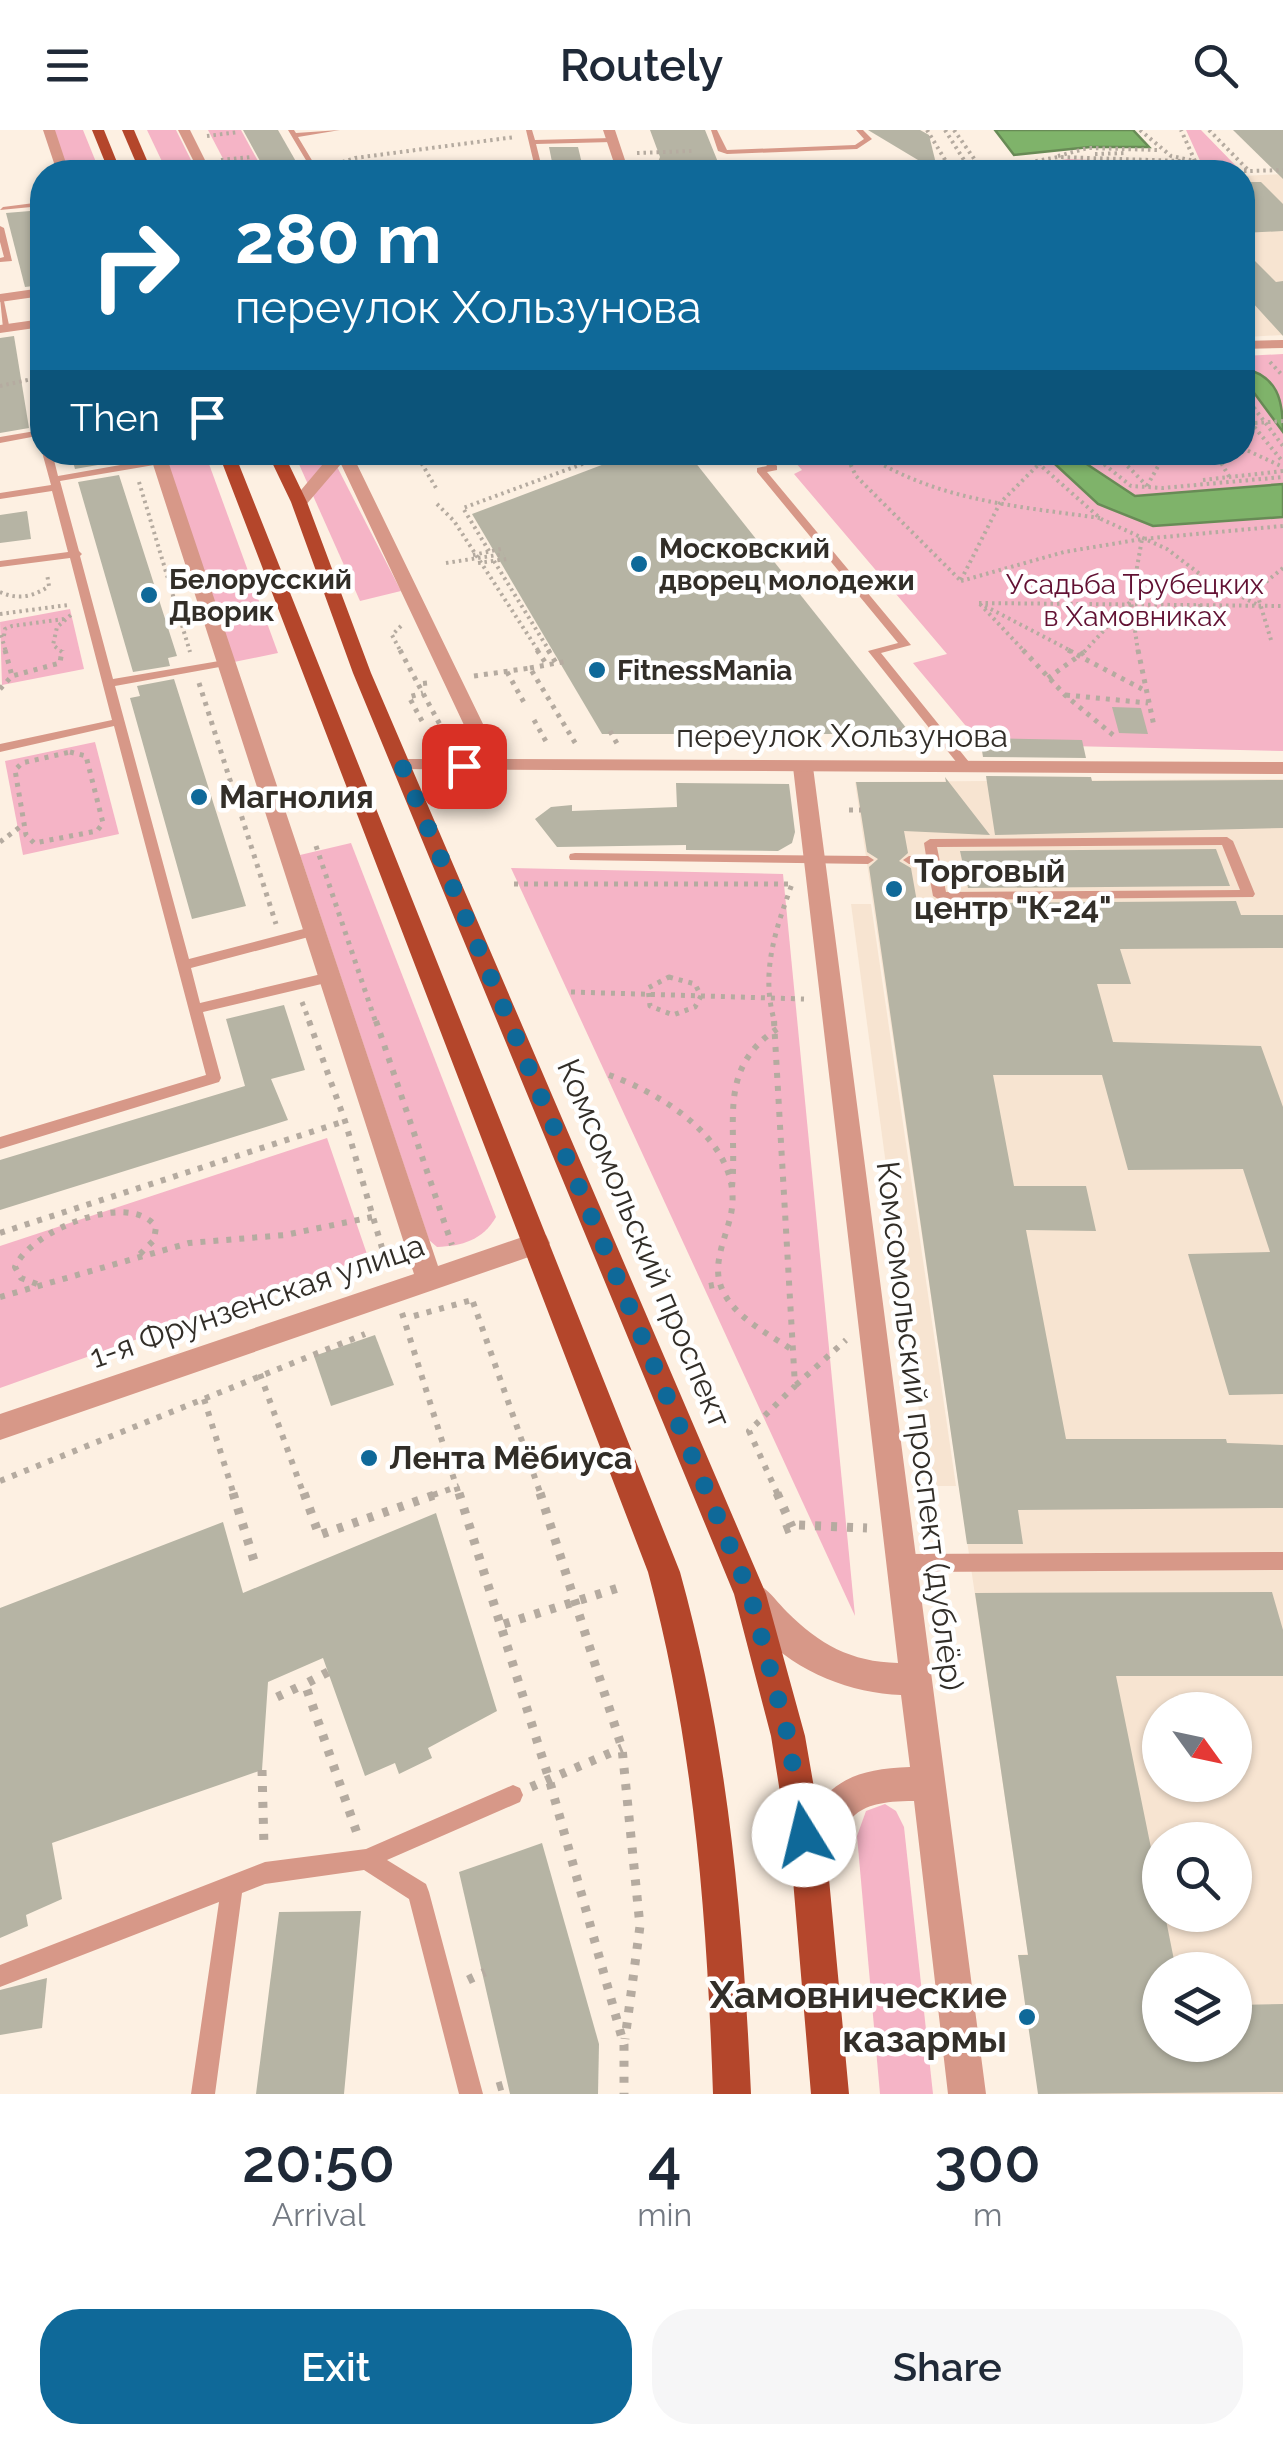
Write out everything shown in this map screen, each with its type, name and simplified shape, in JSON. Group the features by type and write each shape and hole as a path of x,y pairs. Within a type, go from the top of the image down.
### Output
{"main road":[{"path":"98,130 110,160"},
{"path":"128,130 141,160"},
{"path":"231,465 664,1572 708,1745 724,1884 732,2094"},
{"name":"Комсомольский проспект","path":"281,465 402,766 750,1594 788,1736 810,1868 830,2094"}],"street":[{"path":"49,130 58,160"},
{"path":"184,130 205,160"},
{"path":"610,135 618,160"},
{"path":"0,299 30,294"},
{"path":"3,328 30,328"},
{"path":"1255,343 1283,344"},
{"path":"162,465 429,1278"},
{"path":"299,502 331,465"},
{"path":"348,465 493,766"},
{"name":"переулок Хользунова","path":"402,766 1283,768"},
{"name":"Комсомольский проспект (дублёр)","path":"803,767 967,2094"},
{"name":"1-я Фрунзенская улица","path":"0,1428 537,1244"},
{"path":"750,1594 782,1632 836,1670 876,1680 916,1680"},
{"path":"810,1868 829,1810 852,1792 880,1783 929,1784"}],"lane":[{"path":"309,160 292,132 336,130"},
{"path":"714,130 724,152 857,148 868,139 859,130"},
{"path":"531,136 610,135"},
{"path":"3,208 30,205"},
{"path":"0,228 9,259 0,260"},
{"path":"0,299 3,328"},
{"path":"0,440 30,436"},
{"path":"0,1143 214,1078 51,465"},
{"path":"0,496 136,465"},
{"path":"771,465 774,468 760,470 905,645 874,651 965,765"},
{"path":"0,564 77,554"},
{"path":"111,683 225,663"},
{"path":"0,748 117,722"},
{"path":"1227,841 1248,894 940,896 933,860 930,843 1227,841"},
{"path":"575,858 868,860"},
{"path":"909,860 933,860"},
{"path":"185,964 315,931"},
{"path":"195,1009 330,977"},
{"path":"902,1563 1283,1561"},
{"path":"0,1976 265,1873 366,1859 513,1795"},
{"path":"366,1859 418,1892 471,2094"},
{"path":"203,2094 232,1885"}],"path":[{"path":"927,130 945,160"},
{"path":"945,130 966,160"},
{"path":"954,130 969,160"},
{"path":"1140,130 1158,150 1181,160"},
{"path":"1182,130 1195,160"},
{"path":"1210,130 1239,160"},
{"path":"201,137 239,132"},
{"path":"349,160 531,136"},
{"path":"931,136 949,136"},
{"path":"938,148 957,148"},
{"path":"1036,160 1158,150"},
{"path":"616,154 692,151"},
{"path":"1058,156 1158,160"},
{"path":"239,160 251,157"},
{"path":"1255,171 1283,170"},
{"path":"1270,361 1283,376"},
{"path":"0,386 30,379"},
{"path":"1255,408 1283,446"},
{"path":"1255,423 1283,421"},
{"path":"1255,430 1283,469"},
{"path":"1255,455 1283,469"},
{"path":"422,465 436,488"},
{"path":"489,551 463,508 582,465"},
{"path":"850,465 856,476 960,581"},
{"path":"881,465 897,476 1000,503 1101,518"},
{"path":"960,581 1000,503 1038,465"},
{"path":"1040,465 1101,518 1167,549 1205,578 1258,605"},
{"path":"1099,465 1118,480 1147,486 1230,479 1283,469"},
{"path":"1127,465 1147,486"},
{"path":"1147,486 1159,465"},
{"path":"1223,465 1230,479"},
{"path":"133,466 210,717"},
{"path":"559,474 570,481"},
{"path":"437,504 454,521 546,664"},
{"path":"960,581 1064,552 1142,539 1283,526"},
{"path":"1142,539 1131,602 1143,690 1154,726"},
{"path":"475,559 489,551 504,554"},
{"path":"446,563 504,554"},
{"path":"475,559 494,560 504,554"},
{"path":"494,560 556,663"},
{"path":"1271,640 1256,590 1283,568"},
{"path":"0,592 30,596 51,581 47,574 35,570"},
{"path":"30,596 32,610"},
{"path":"0,614 90,602"},
{"path":"0,688 12,676 60,663 62,650 53,645 57,627 90,602"},
{"path":"1048,678 1081,656 1131,602"},
{"path":"979,603 1283,606"},
{"path":"979,603 1143,690"},
{"path":"979,603 1065,695 1113,735"},
{"path":"1200,604 1204,628"},
{"path":"12,676 3,631 12,626 64,620"},
{"path":"454,751 418,684 568,661"},
{"path":"530,668 579,750"},
{"path":"506,671 526,706"},
{"path":"422,721 409,696 423,694"},
{"path":"1065,695 1150,703"},
{"path":"534,720 549,746"},
{"path":"898,728 912,748"},
{"path":"610,731 620,750"},
{"path":"70,752 86,756 103,823 97,831 34,844 26,836 24,824 15,770 22,763 70,752"},
{"path":"849,810 861,810"},
{"path":"0,842 24,824"},
{"path":"314,842 452,1246"},
{"path":"514,884 792,884 772,938 765,999 777,1029 795,1386"},
{"path":"646,994 661,978 679,977 695,984 701,996"},
{"path":"570,992 804,999"},
{"path":"646,994 656,1010 673,1014 689,1011 701,996"},
{"path":"777,1029 751,1042 734,1070 737,1154 720,1284 737,1309 793,1350"},
{"path":"610,1075 658,1095 691,1122 718,1158 732,1190"},
{"path":"0,1233 345,1122"},
{"path":"115,1196 118,1213"},
{"path":"52,1282 35,1284 21,1278 14,1267 17,1254 28,1242 118,1213 135,1212 149,1217 156,1227 154,1240 144,1252 129,1260"},
{"path":"0,1297 189,1243 285,1235 372,1216"},
{"path":"41,1220 44,1234"},
{"path":"710,1286 720,1284"},
{"path":"470,1290 622,1748 640,1926 624,2045 624,2094"},
{"path":"386,1325 403,1315 472,1302"},
{"path":"403,1315 504,1624 624,2045"},
{"path":"866,1528 788,1528 748,1432 870,1319"},
{"path":"0,1481 101,1445 260,1374 368,1332"},
{"path":"260,1374 319,1535 460,1486"},
{"path":"204,1399 255,1564"},
{"path":"504,1624 618,1588"},
{"path":"277,1698 328,1672"},
{"path":"305,1684 366,1859"},
{"path":"513,1795 622,1748"},
{"path":"262,1770 265,1873"}],"shaded area":[{"path":"995,130 1133,130 1149,147 1090,147 1014,155"},
{"path":"1283,174 1283,335 1255,337 1255,175"},
{"path":"1255,372 1276,391 1283,432 1255,394"},
{"path":"1056,465 1088,465 1135,496 1283,484 1283,517 1153,526 1098,504"},
{"path":"1283,779 1283,2094 1039,2094 1018,1955 1028,1954 855,782"},
{"path":"851,904 871,904 956,1486 929,1486"}],"green space":[{"path":"54,130 83,130 95,160 64,160"},
{"path":"147,130 176,130 191,160 161,160"},
{"path":"208,130 241,130 257,160 224,160"},
{"path":"1186,130 1201,130 1230,160 1200,160"},
{"name":"Усадьба Трубецких в Хамовниках","path":"1283,354 1283,751 981,744 913,663 947,654 794,474 802,470 798,465 1255,465 1255,355"},
{"path":"167,465 209,465 278,653 234,662"},
{"path":"299,465 336,465 401,591 360,601"},
{"path":"70,609 84,669 2,685 0,622"},
{"path":"95,742 119,834 23,855 5,761"},
{"path":"351,843 496,1217 485,1231 463,1243 437,1247 429,1240 300,855"},
{"path":"511,868 783,874 855,1616"},
{"path":"327,1138 368,1257 0,1388 0,1246"},
{"path":"885,1804 896,1811 904,1827 933,2094 880,2094 857,1836 866,1811"}],"building":[{"path":"243,130 278,130 295,160 259,160"},
{"path":"650,130 705,130 717,160 659,160"},
{"path":"868,130 920,130 929,135 935,160 918,160"},
{"path":"1233,130 1283,130 1283,179"},
{"path":"549,147 578,147 581,160 552,160"},
{"path":"1255,182 1261,182 1283,204 1283,231 1255,232"},
{"path":"30,211 30,286 25,287 6,213"},
{"path":"1255,261 1276,282 1283,281 1283,336 1255,305"},
{"path":"14,336 29,428 0,433 0,338"},
{"name":"Московский дворец молодежи","path":"602,465 697,465 911,734 602,734 472,514"},
{"path":"119,475 177,656 168,658 170,666 133,672 78,482"},
{"path":"27,511 31,539 0,543 0,515"},
{"path":"174,679 246,906 192,919 130,698 140,696 137,686"},
{"path":"1112,707 1141,708 1148,734 1119,733"},
{"path":"980,738 1082,740 1086,758 983,757"},
{"path":"986,776 1091,777 1092,781 1283,780 1283,828 995,835"},
{"path":"945,777 990,835 904,831 908,853 899,861 911,868 920,919 974,918 971,903 1236,901 1241,915 1283,915 1283,948 1120,949 1131,984 1097,984 1113,1042 1261,1046 1283,1107 1283,1394 1229,1395 1188,1254 1270,1252 1243,1169 1128,1170 1102,1075 993,1075 1014,1186 1086,1186 1096,1231 1026,1230 1066,1439 1226,1439 1227,1443 1283,1445 1283,1508 1018,1510 1023,1544 967,1544 869,867 878,859 867,852 856,782 946,782"},
{"path":"676,783 789,784 795,832 792,843 778,851 686,850 686,845 557,847 535,819 551,807 572,805 572,811 677,807"},
{"path":"1216,849 1230,886 968,888 960,851"},
{"path":"284,1005 305,1070 271,1079 288,1120 0,1210 0,1160 245,1086 226,1019"},
{"path":"375,1335 394,1385 331,1406 314,1356"},
{"path":"436,1513 497,1711 428,1748 432,1758 399,1774 395,1763 365,1776 323,1658 268,1682 262,1770 52,1843 62,1899 26,1915 28,1926 0,1938 0,1608 223,1522 243,1593"},
{"path":"1272,1592 1283,1630 1283,1676 1116,1676 1146,1822 1142,1822 1142,1932 1168,1932 1172,1952 1142,1952 1142,2062 1252,2062 1252,2005 1283,2004 1283,2092 1038,2094 1018,1955 1028,1955 975,1593"},
{"path":"542,1843 599,2044 598,2094 510,2094 459,1872"},
{"path":"361,1911 344,2094 256,2094 279,1912"},
{"path":"47,1978 42,2028 0,2035 0,1990"}],"place":[{"name":"Московский дворец молодежи","path":"639,564"},
{"name":"Белорусский Дворик","path":"149,595"},
{"name":"FitnessMania","path":"597,670"},
{"name":"Магнолия","path":"199,797"},
{"name":"Торговый центр \"К-24\"","path":"894,889"},
{"name":"Лента Мёбиуса","path":"369,1458"},
{"name":"Хамовнические казармы","path":"1027,2017"}],"route":[{"path":"464,766 402,766 750,1594 788,1736 804,1835"}]}
